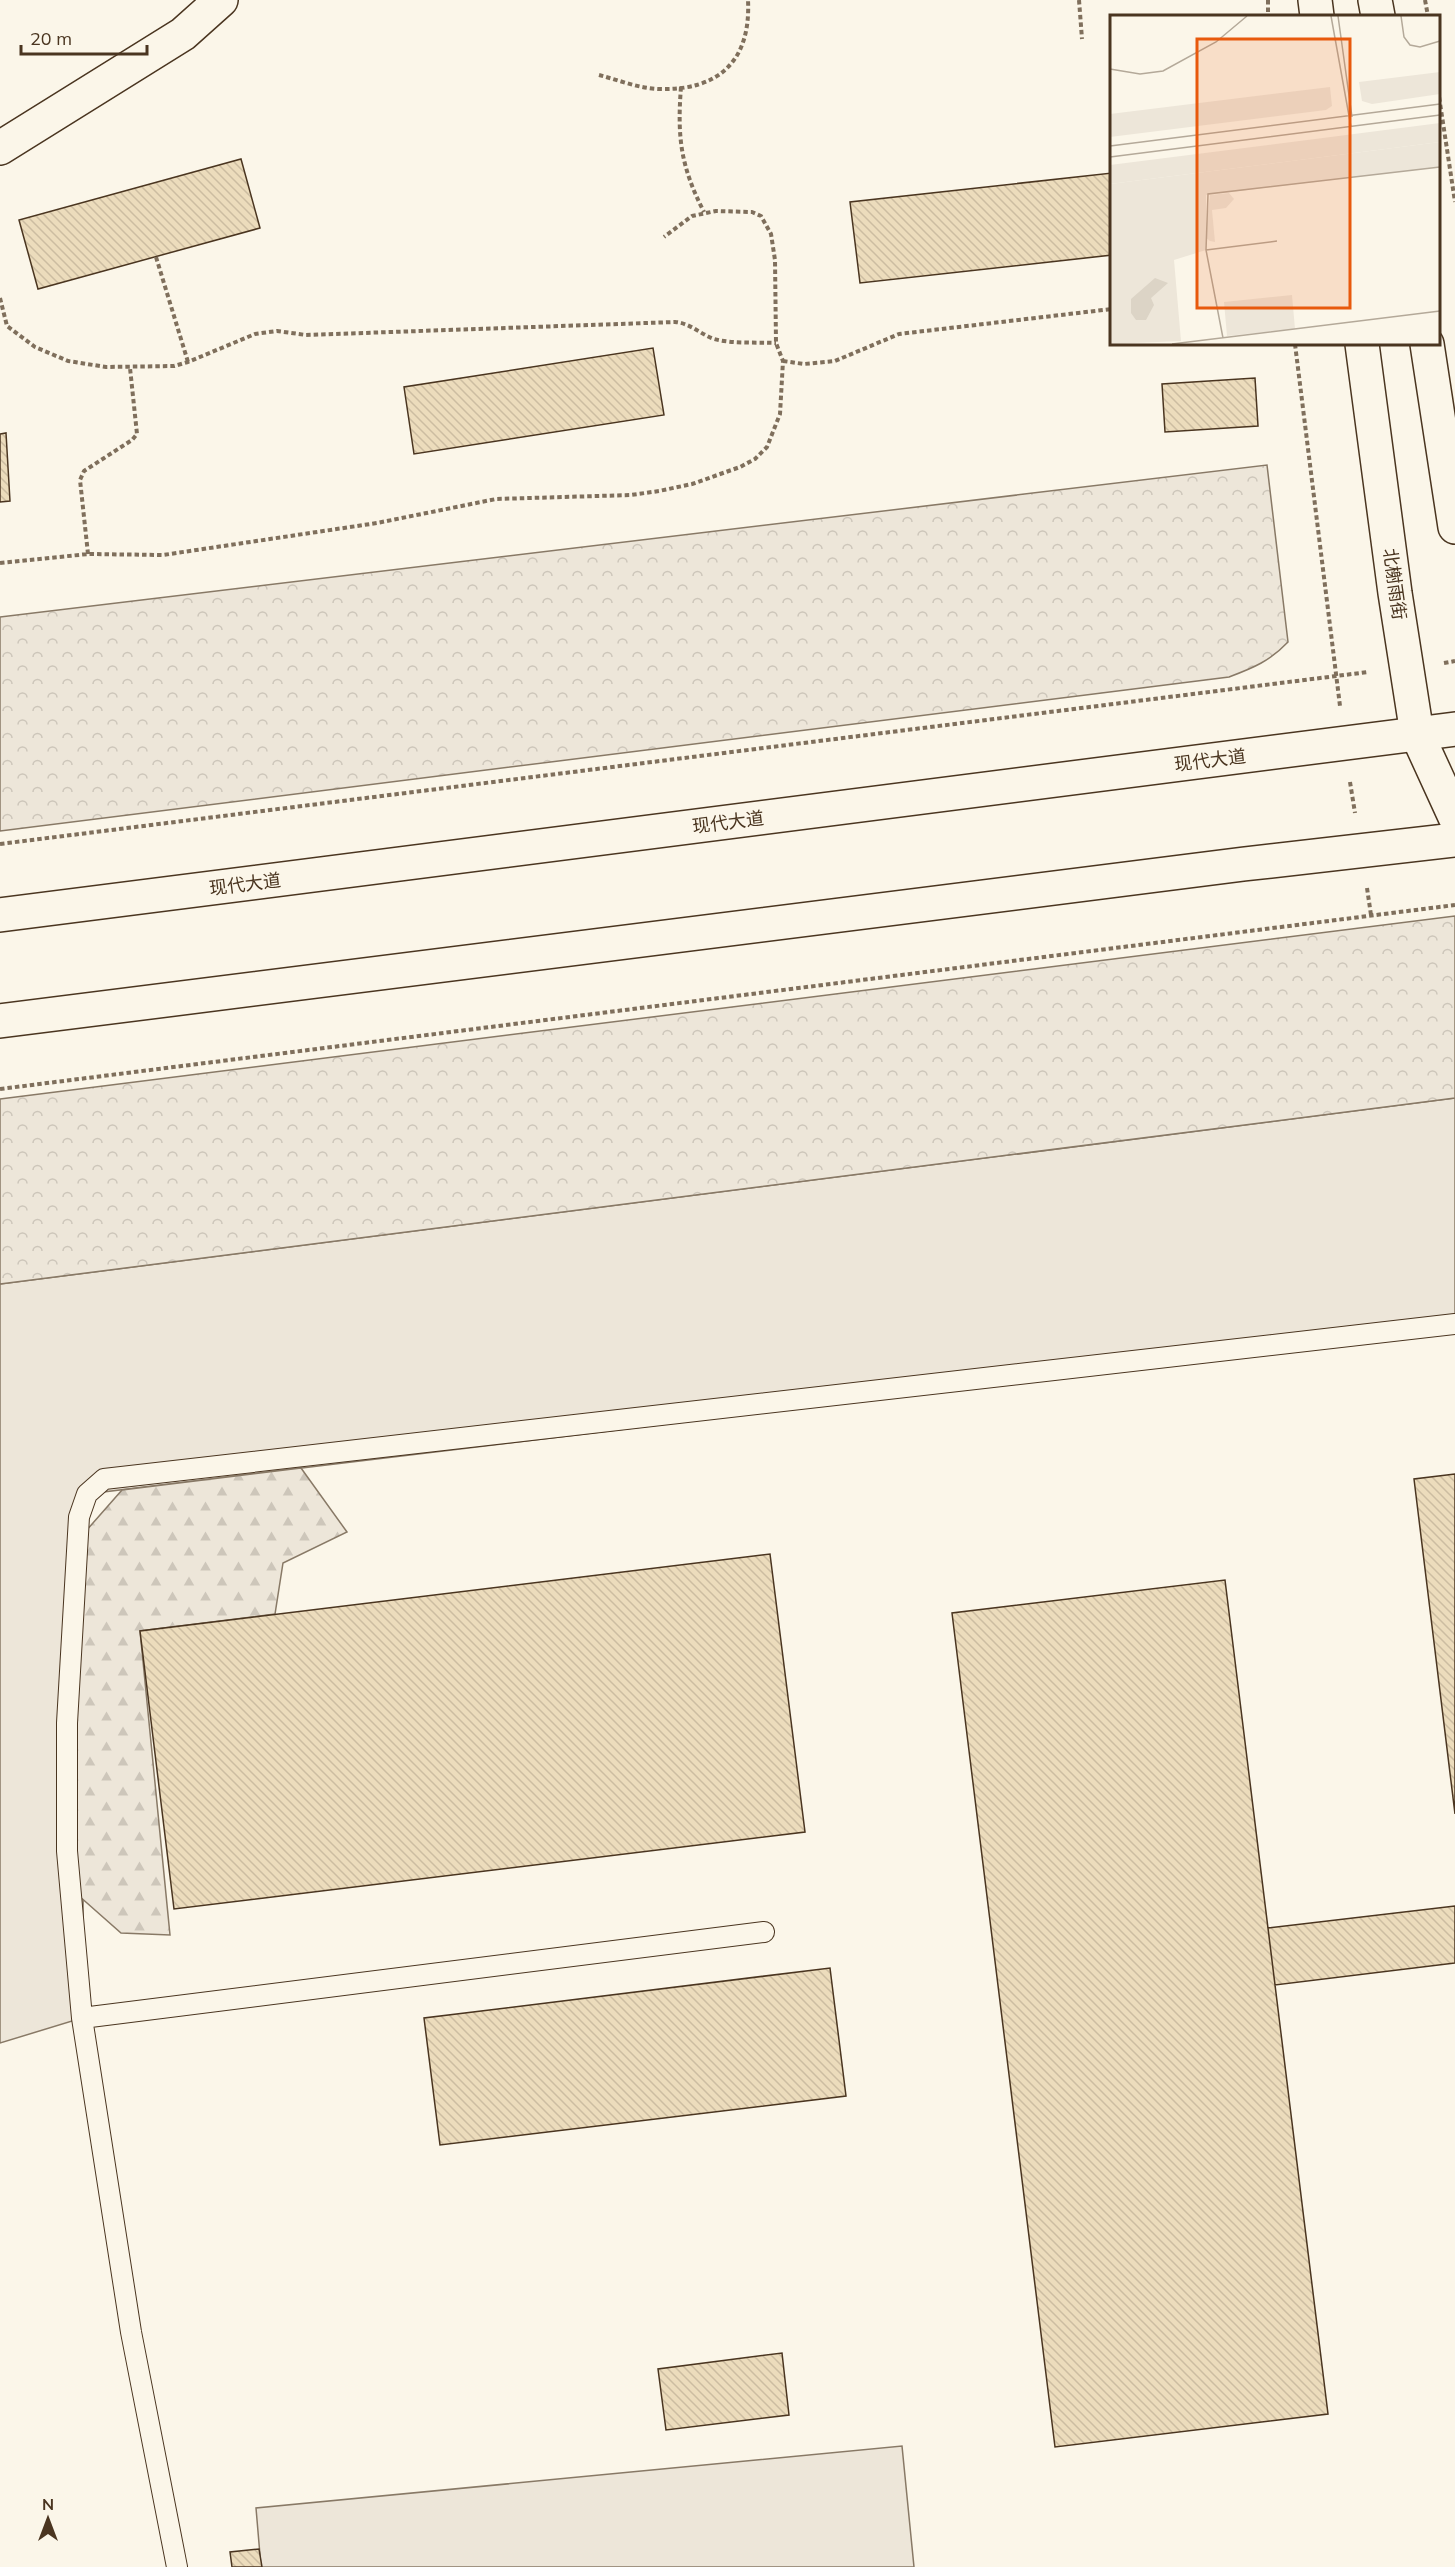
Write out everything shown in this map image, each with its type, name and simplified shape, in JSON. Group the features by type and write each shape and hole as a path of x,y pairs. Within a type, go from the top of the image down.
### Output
{"main road":[{"path":"0,148 183,34 221,0"},
{"path":"1315,0 1317,15"},
{"path":"1375,0 1378,15"},
{"name":"北榭雨街","path":"1362,345 1406,668 1418,734 1455,817"},
{"path":"1427,345 1455,527"},
{"name":"现代大道","path":"0,915 1455,729"},
{"path":"0,1021 1455,840"}],"lane":[{"path":"177,2567 131,2332 82,2018 66,1851 67,1723 79,1517 87,1494 104,1479 1455,1324"},
{"path":"82,2018 764,1932"}],"path":[{"path":"599,75 657,89 705,82 723,73 734,63 741,52 746,32 748,0"},
{"path":"1079,0 1082,39"},
{"path":"1425,0 1428,15"},
{"path":"681,87 679,134 682,158 693,191 704,212"},
{"path":"1440,103 1455,202"},
{"path":"0,563 88,554 163,555 377,523 496,499 631,495 692,484 740,468 755,459 766,447 780,414 783,361 776,343 775,260 771,234 760,216 752,212 704,212 692,216 664,237"},
{"path":"156,257 188,362"},
{"path":"0,298 7,326 35,347 68,361 106,367 154,368 188,362 255,334 277,332 306,335 683,322 711,338 776,343"},
{"path":"783,361 804,364 835,362 899,334 1110,309"},
{"path":"1295,345 1344,742 1371,915"},
{"path":"88,554 80,480 84,471 132,440 137,434 130,368"},
{"path":"0,844 1455,661"},
{"path":"0,1089 1455,904"}],"green space":[{"path":"1267,465 1288,642 1261,663 1229,677 0,831 0,617"},
{"path":"1455,916 1455,1098 0,1284 0,1099"},
{"path":"1455,1098 1455,1329 87,1494 82,2018 0,2043 0,1284"},
{"path":"301,1468 347,1532 283,1563 275,1614 140,1631 170,1935 121,1933 70,1888 78,1540 122,1490"},
{"path":"902,2446 914,2567 261,2567 256,2508"}],"building":[{"path":"241,159 260,228 38,289 19,220"},
{"path":"1110,173 1110,255 860,283 850,202"},
{"path":"653,348 664,415 414,454 404,387"},
{"path":"1255,378 1258,426 1165,432 1162,384"},
{"path":"6,433 10,501 0,502 0,434"},
{"path":"1455,1474 1455,1814 1414,1479"},
{"path":"770,1554 805,1832 174,1909 140,1631"},
{"path":"1225,1580 1328,2414 1055,2447 952,1613"},
{"path":"1455,1906 1455,1963 1275,1985 1268,1928"},
{"path":"830,1968 846,2096 440,2145 424,2018"},
{"path":"782,2353 789,2415 666,2430 658,2369"},
{"path":"259,2549 262,2567 232,2567 230,2552"}]}
